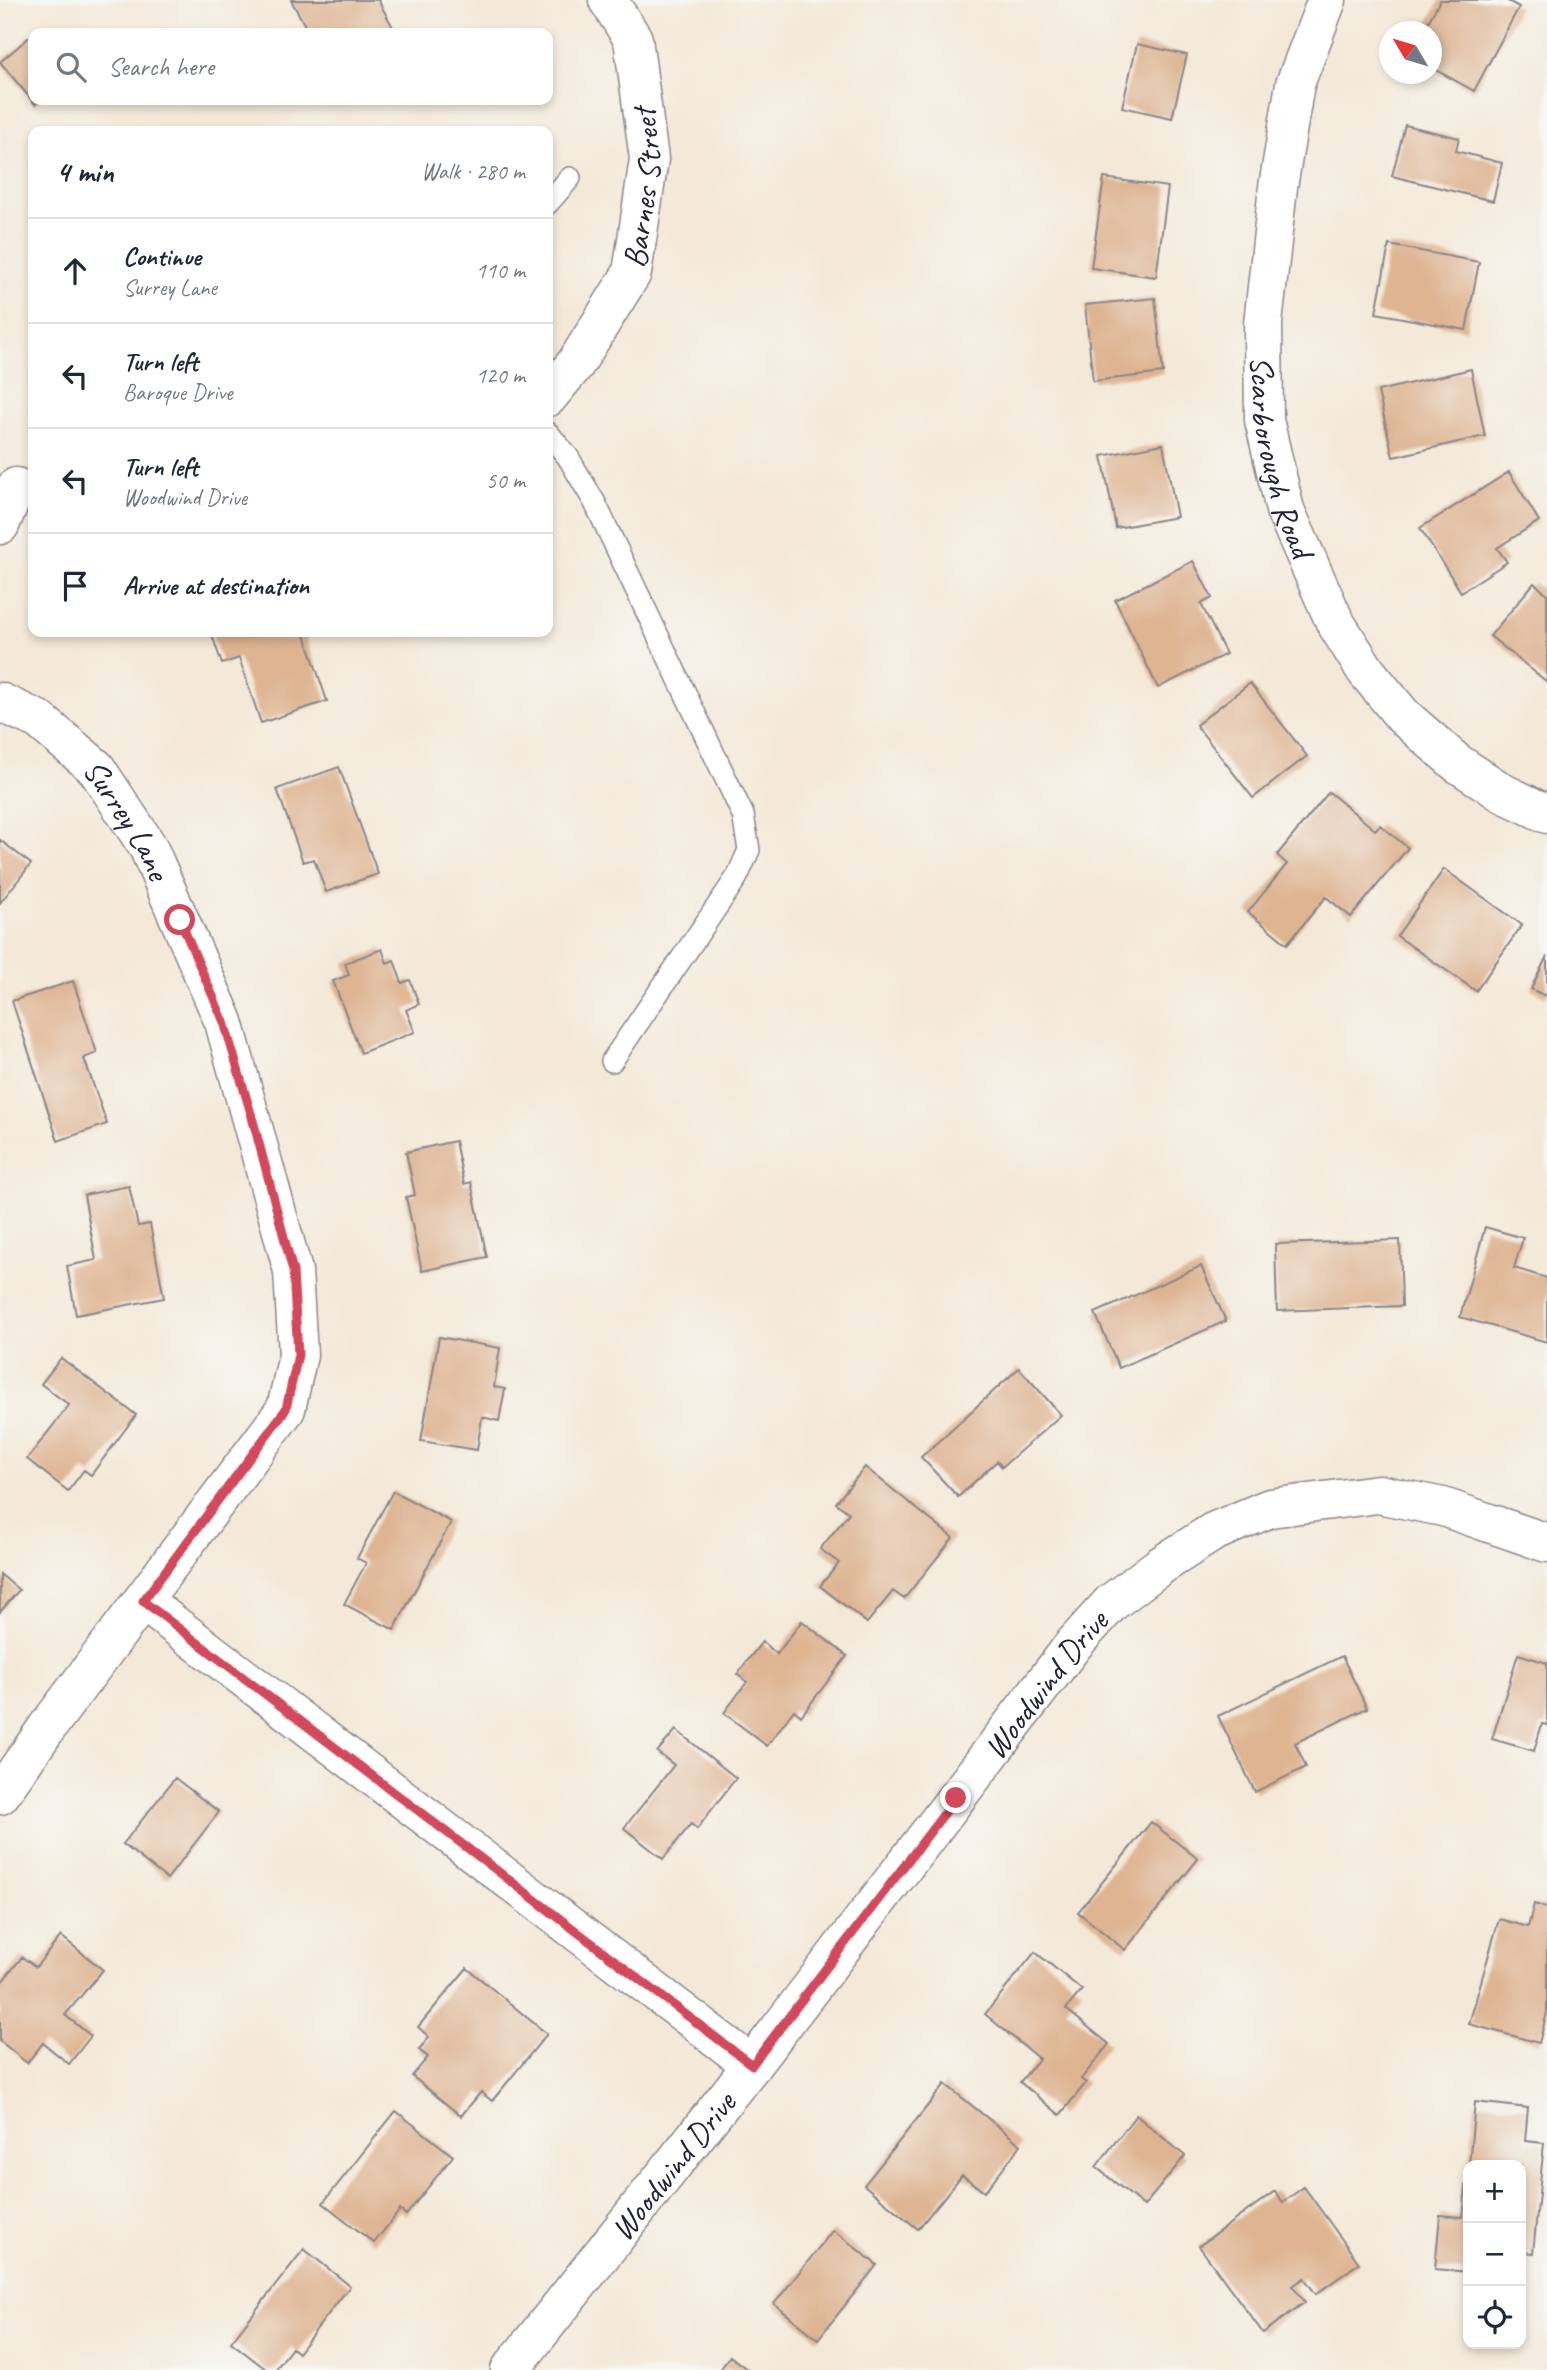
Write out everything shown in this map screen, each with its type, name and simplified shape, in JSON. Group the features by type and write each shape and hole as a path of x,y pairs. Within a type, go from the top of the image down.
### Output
{"street":[{"name":"Barnes Street","path":"553,391 576,363 632,273 649,159 633,39 608,0"},
{"name":"Scarborough Road","path":"1327,0 1295,84 1278,187 1263,324 1264,420 1284,510 1335,622 1366,671 1404,716 1457,763 1503,793 1547,814"},
{"path":"0,526 16,487"},
{"name":"Surrey Lane","path":"0,702 38,720 96,768 148,846 224,1022 293,1271 298,1355 286,1409 46,1729 0,1795"},
{"name":"Woodwind Drive","path":"510,2370 752,2065 1074,1644 1111,1603 1160,1566 1213,1532 1270,1508 1378,1494 1443,1507 1547,1543"},
{"path":"143,1601 752,2065"}],"lane":[{"path":"553,197 570,178"},
{"path":"553,439 568,457 595,503 743,815 749,850 737,877 612,1061"}],"building":[{"path":"291,0 378,0 393,28 306,28"},
{"path":"1440,0 1506,0 1519,7 1474,91 1442,73 1442,21 1429,21"},
{"path":"28,38 28,96 0,62"},
{"path":"1137,44 1187,55 1172,118 1122,107"},
{"path":"1405,125 1459,138 1456,151 1502,163 1493,201 1392,176"},
{"path":"1104,178 1168,187 1156,277 1091,268"},
{"path":"1389,245 1479,262 1466,330 1376,313"},
{"path":"1155,298 1163,373 1093,381 1085,305"},
{"path":"1471,369 1485,436 1393,457 1378,391"},
{"path":"1163,444 1177,517 1116,528 1102,456"},
{"path":"1509,472 1539,521 1497,548 1507,562 1461,592 1420,528"},
{"path":"1193,561 1212,598 1201,604 1226,654 1158,688 1115,600"},
{"path":"1534,583 1547,594 1547,682 1490,636"},
{"path":"213,637 306,637 327,701 261,723 239,658 222,664"},
{"path":"1250,683 1307,756 1253,798 1196,725"},
{"path":"339,767 378,874 326,892 314,859 303,862 277,789"},
{"path":"1329,792 1375,830 1380,825 1408,848 1351,917 1326,897 1287,944 1248,912 1287,864 1277,855"},
{"path":"0,840 31,864 0,903"},
{"path":"1444,869 1522,925 1476,991 1397,936"},
{"path":"382,949 387,963 394,960 402,983 410,980 419,1004 406,1010 415,1032 361,1053 333,981 349,975 345,963"},
{"path":"1547,956 1547,997 1531,989"},
{"path":"73,981 97,1053 84,1058 107,1124 58,1141 12,1001"},
{"path":"455,1141 464,1184 471,1182 487,1257 422,1271 406,1197 415,1195 406,1152"},
{"path":"129,1186 138,1226 150,1224 164,1298 76,1315 67,1266 96,1260 84,1195"},
{"path":"1485,1227 1523,1238 1514,1268 1547,1278 1547,1342 1460,1317"},
{"path":"1400,1240 1402,1306 1277,1311 1275,1244"},
{"path":"1201,1266 1226,1321 1119,1368 1095,1313"},
{"path":"439,1337 500,1348 494,1387 505,1389 499,1421 482,1417 477,1450 421,1441"},
{"path":"61,1358 136,1415 91,1475 84,1470 68,1491 27,1459 69,1405 41,1384"},
{"path":"1019,1368 1061,1415 1002,1467 997,1461 958,1497 921,1457"},
{"path":"865,1467 953,1538 904,1599 893,1591 867,1623 820,1586 839,1563 820,1549 849,1513 836,1503"},
{"path":"393,1491 451,1522 394,1630 344,1604 366,1563 357,1558"},
{"path":"0,1574 19,1590 0,1612"},
{"path":"802,1621 847,1656 801,1716 794,1710 767,1746 724,1713 747,1682 737,1674 762,1642 777,1654"},
{"path":"1518,1654 1547,1663 1547,1725 1542,1724 1534,1751 1492,1739"},
{"path":"1342,1656 1367,1708 1295,1743 1306,1767 1255,1792 1218,1716"},
{"path":"676,1730 736,1778 697,1829 691,1824 663,1859 624,1828 674,1765 657,1752"},
{"path":"175,1778 219,1812 167,1879 123,1844"},
{"path":"1151,1822 1198,1859 1125,1950 1078,1912"},
{"path":"1534,1904 1547,1908 1547,2013 1539,2043 1469,2024 1499,1919 1528,1927"},
{"path":"61,1936 103,1970 65,2015 91,2036 69,2064 43,2043 27,2063 0,2041 0,1984 22,1957 36,1967"},
{"path":"1035,1952 1082,1990 1066,2009 1109,2044 1081,2079 1086,2083 1060,2115 1020,2082 1039,2059 985,2014"},
{"path":"467,1968 547,2034 492,2101 481,2092 461,2116 412,2076 428,2057 419,2050 429,2037 418,2027"},
{"path":"945,2084 1021,2145 984,2192 962,2175 918,2229 864,2185"},
{"path":"1475,2102 1528,2108 1525,2141 1544,2143 1533,2253 1526,2252 1526,2160 1469,2160"},
{"path":"396,2111 453,2156 406,2215 400,2210 374,2243 323,2203"},
{"path":"1136,2115 1185,2156 1144,2206 1096,2167"},
{"path":"1304,2187 1359,2263 1316,2294 1304,2278 1293,2286 1305,2302 1263,2333 1199,2246 1275,2191 1283,2202"},
{"path":"1440,2215 1463,2217 1463,2272 1435,2269"},
{"path":"833,2230 877,2265 818,2339 774,2304"},
{"path":"304,2249 350,2286 298,2353 292,2348 275,2370 267,2370 231,2342"},
{"path":"730,2356 748,2370 720,2370"}],"route":[{"path":"180,920 224,1022 252,1117 293,1271 298,1355 286,1409 143,1601 752,2065 956,1798"}]}
